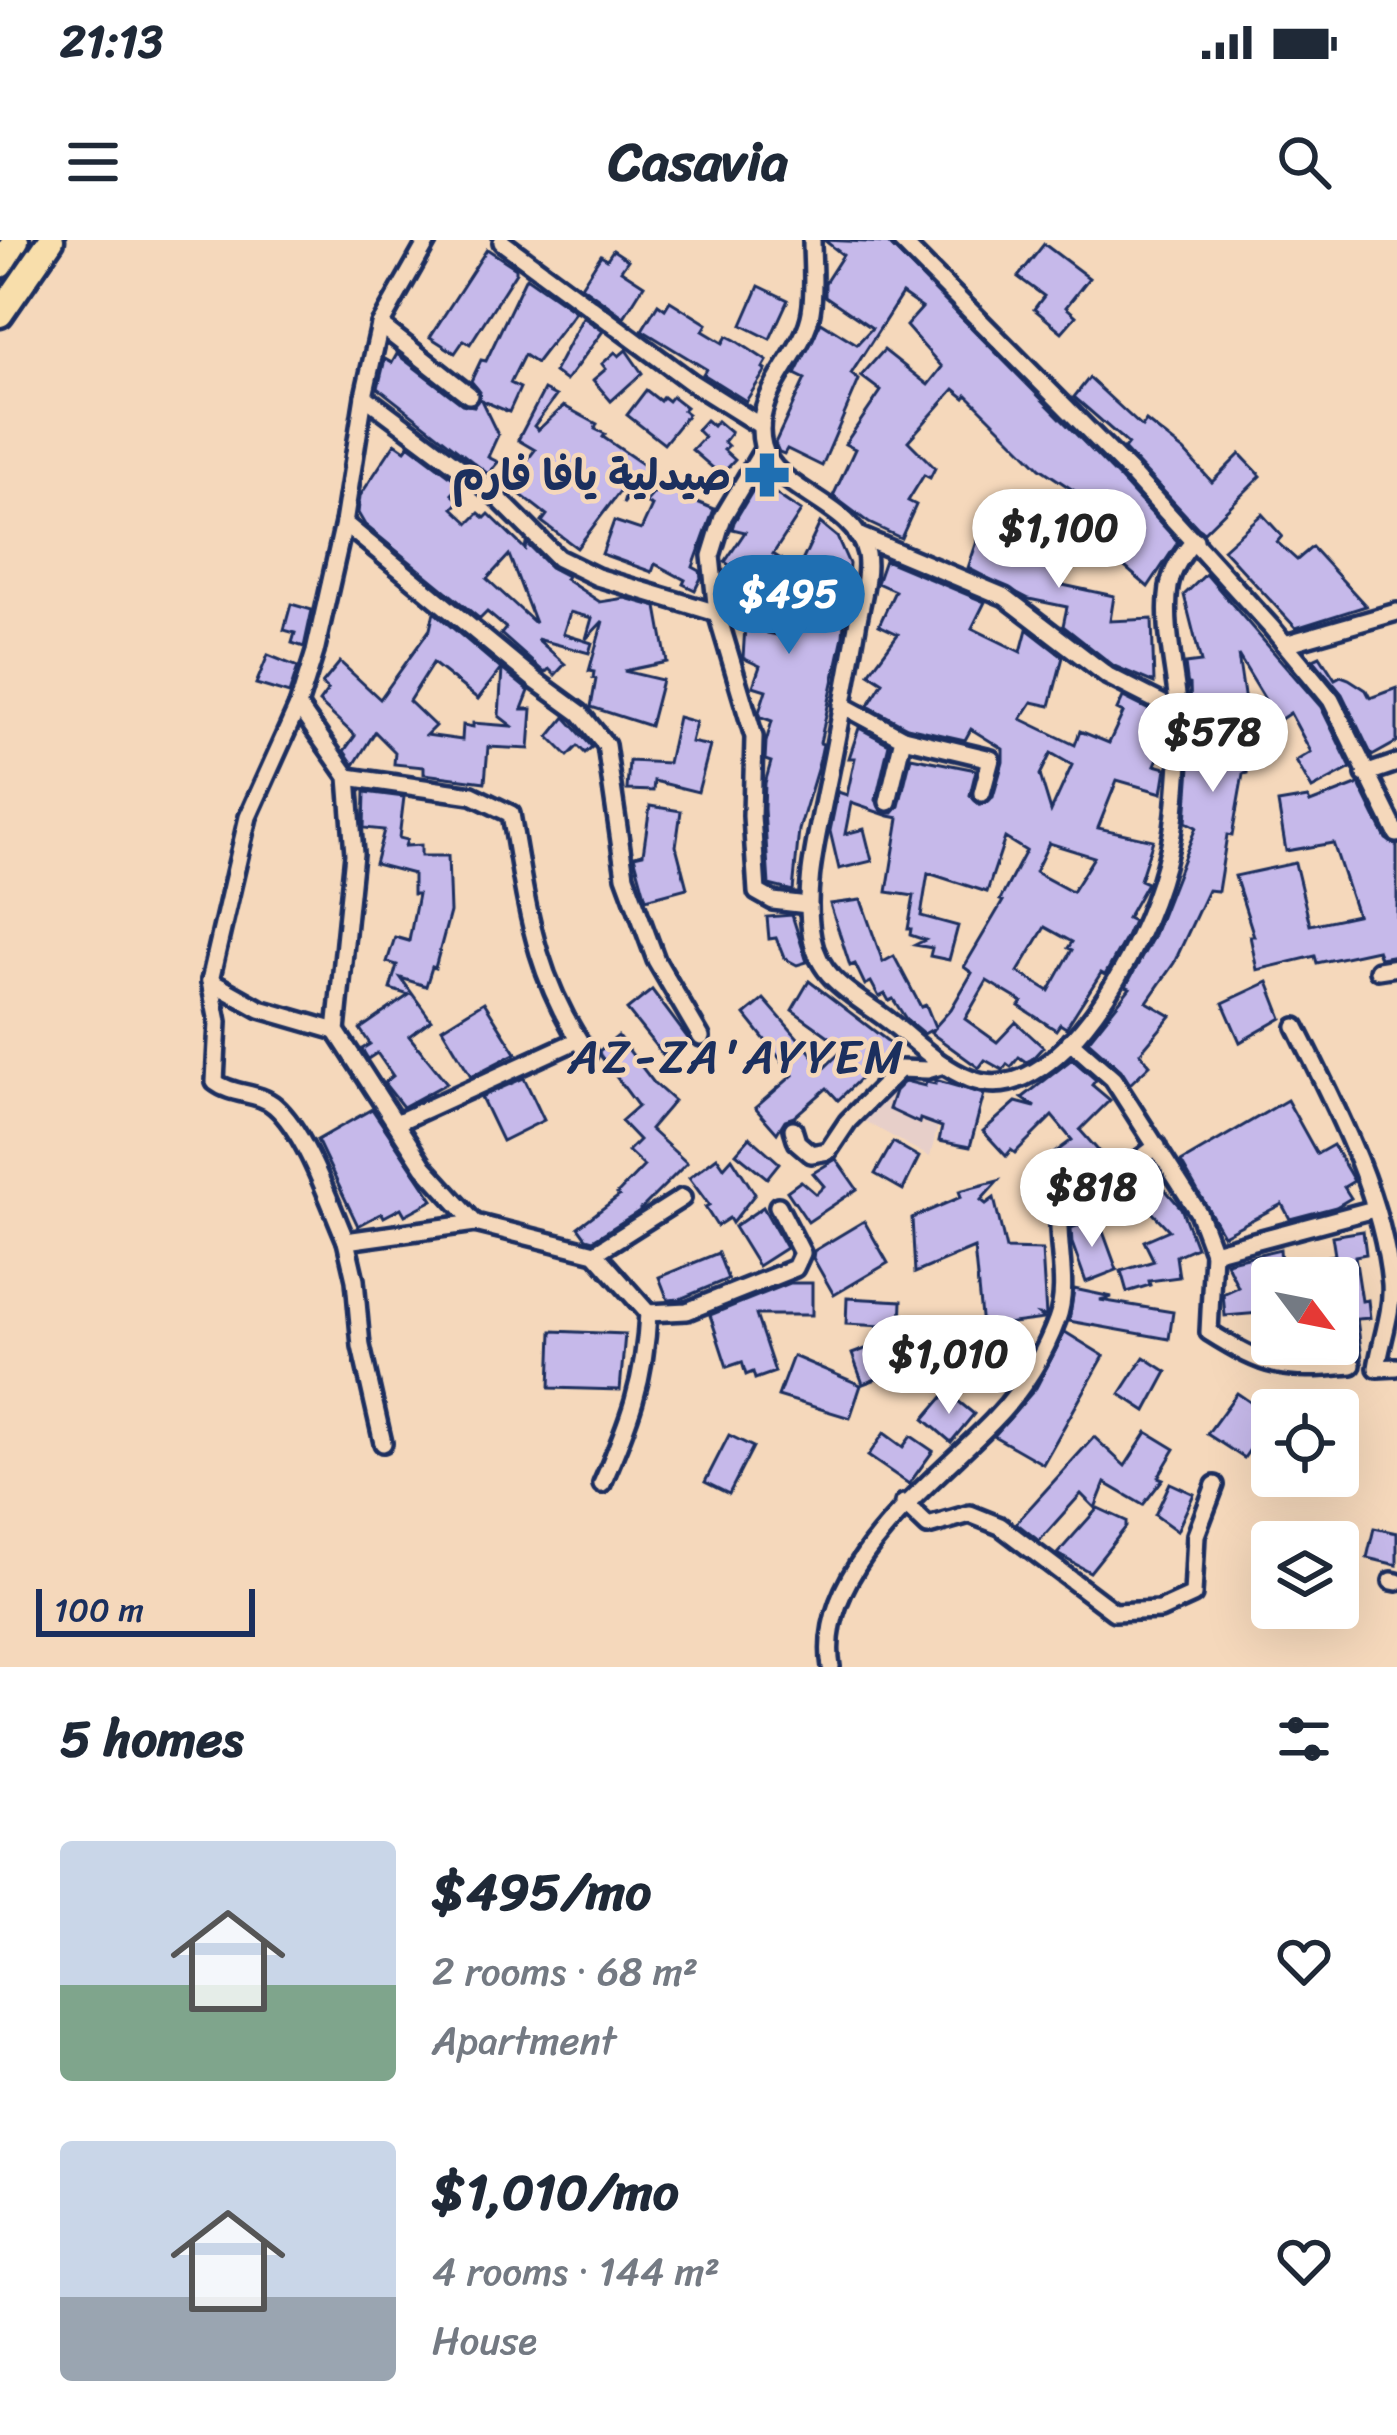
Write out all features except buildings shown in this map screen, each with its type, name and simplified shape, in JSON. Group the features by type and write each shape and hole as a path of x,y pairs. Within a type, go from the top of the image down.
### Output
{"highway":[{"path":"0,265 16,240"},
{"path":"0,314 51,244"}],"street":[{"path":"0,250 5,240"},
{"path":"383,1443 361,1346 346,1240 289,1122 272,1102 227,1091 214,1082 218,1022 211,981 248,817 298,706 320,632 380,325 428,240"},
{"path":"812,240 811,316 772,387 761,426 763,450 776,468 855,528 866,555 813,855 808,905 812,940 820,963 840,987 966,1078 1004,1086 1039,1071 1070,1041 1126,963 1153,903 1175,818 1179,712 1169,587 1180,557 1195,540"},
{"path":"900,240 1195,540 1285,644 1331,700 1397,834"},
{"path":"502,242 691,382 761,426"},
{"path":"380,325 469,395"},
{"path":"364,397 492,492 558,558 597,577 717,614"},
{"path":"763,450 723,518 711,556 717,614 754,737 757,892 773,901 808,905"},
{"path":"344,524 580,712 606,745 625,876 656,960 701,1037"},
{"path":"857,535 1005,598 1108,676 1179,712"},
{"path":"1285,644 1397,612"},
{"path":"842,705 903,738 992,759 982,794"},
{"path":"298,706 348,777 355,854 336,1030 424,1167 475,1222"},
{"path":"887,802 903,738"},
{"path":"1365,773 1397,763"},
{"path":"348,777 472,795 511,814 545,979 583,1047 518,1064 398,1122"},
{"path":"1378,970 1397,967"},
{"path":"211,981 260,1009 336,1030"},
{"path":"1296,1028 1344,1122 1374,1209 1391,1287 1377,1368 1397,1366"},
{"path":"1070,1041 1113,1079 1198,1212 1214,1252 1209,1332 1251,1358"},
{"path":"793,1129 797,1142 811,1154 828,1151 848,1121 900,1069 944,1065"},
{"path":"831,1667 832,1618 846,1588 904,1504 993,1421 1029,1377 1059,1316 1059,1220 1157,1146"},
{"path":"596,1253 682,1198"},
{"path":"648,1312 687,1311 796,1268 802,1252 778,1206"},
{"path":"1214,1252 1374,1209"},
{"path":"346,1240 475,1222 596,1253 648,1312 635,1407 602,1484"},
{"path":"1272,1365 1296,1370 1352,1365"},
{"path":"904,1504 928,1526 970,1514 1000,1526 1114,1612 1160,1610 1192,1595 1196,1535 1215,1485"}],"shaded area":[{"path":"901,1072 944,1078 940,1090 946,1093 930,1157 857,1117"}],"place":[{"name":"صيدلية يافا فارم","path":"767,475"}],"district":[{"name":"AZ-ZA'AYYEM","path":"737,1056"}]}
